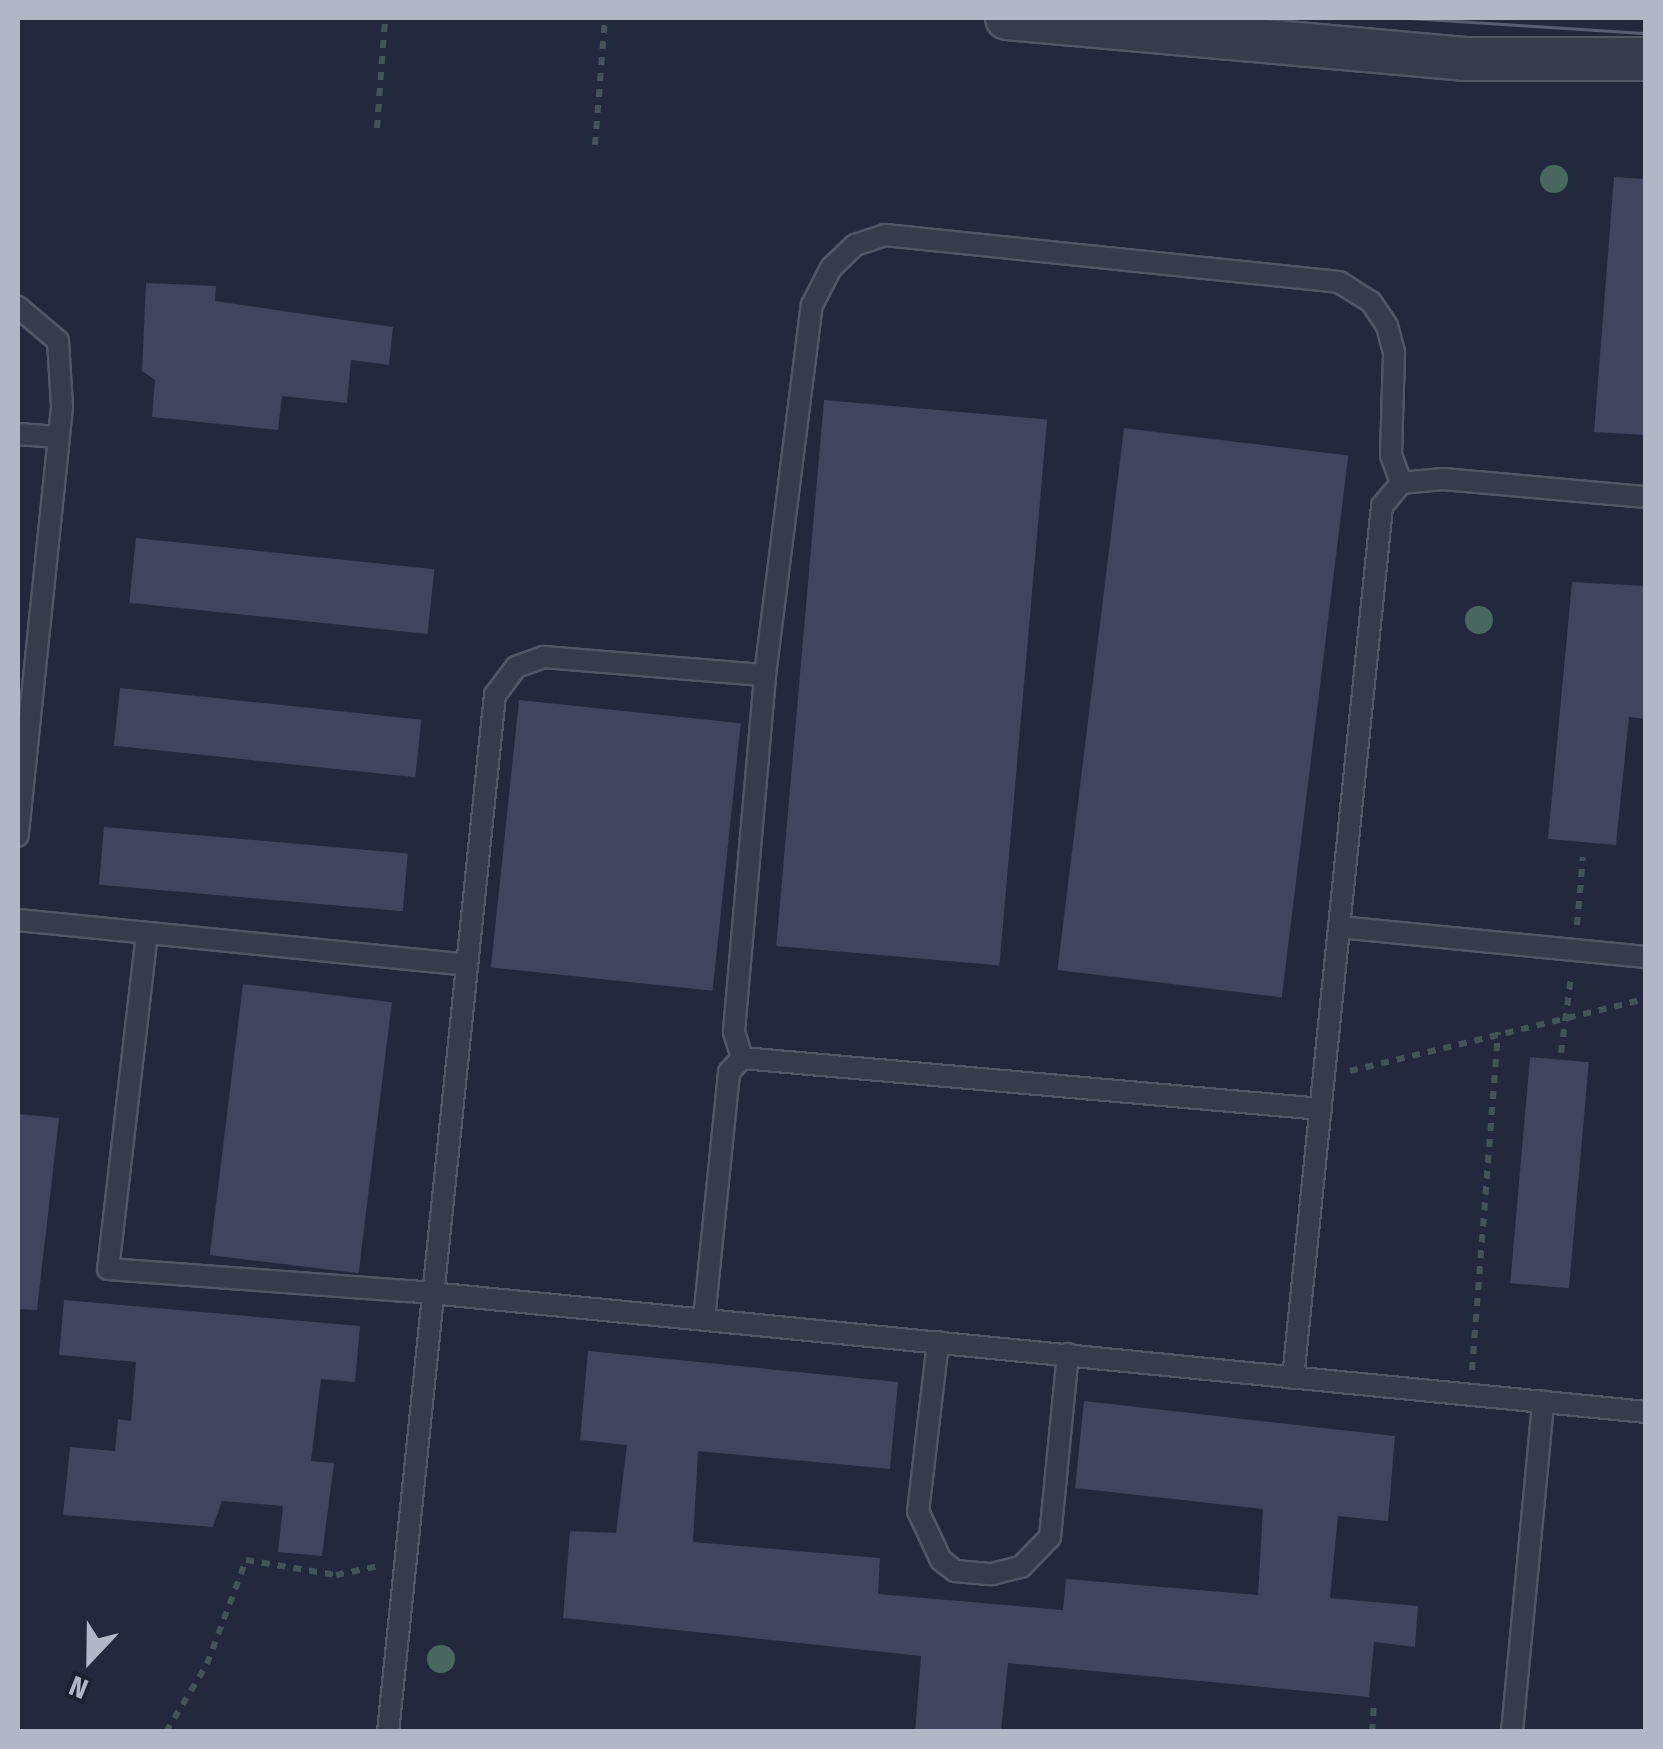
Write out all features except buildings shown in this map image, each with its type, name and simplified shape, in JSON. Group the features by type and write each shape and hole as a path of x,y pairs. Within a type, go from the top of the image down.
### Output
{"street":[{"path":"1007,18 1464,58 1646,59"}],"lane":[{"path":"742,1058 734,1031 765,675 812,305 831,268 855,245 884,235 1338,282 1371,302 1387,326 1394,354 1390,454 1402,483"},
{"path":"18,307 58,341 58,437 18,836"},
{"path":"18,434 58,437"},
{"path":"1293,1378 1382,506 1402,483 1444,479 1646,497"},
{"path":"388,1732 404,1561 438,1295 495,695 516,667 544,657 765,675"},
{"path":"18,920 467,965"},
{"path":"1339,926 1646,957"},
{"path":"148,933 108,1269 704,1319 1646,1412"},
{"path":"742,1058 1321,1109"},
{"path":"704,1319 729,1072 742,1058"},
{"path":"938,1342 918,1511 941,1560 955,1571 992,1574 1021,1567 1050,1537 1068,1354"},
{"path":"1512,1732 1542,1401"}],"path":[{"path":"378,128 385,18"},
{"path":"594,145 605,18"},
{"path":"1324,1078 1498,1032 1646,999"},
{"path":"1470,1394 1498,1032"},
{"path":"166,1732 207,1664 246,1560 336,1575 404,1561"},
{"path":"1372,1732 1374,1706"}],"tram line":[{"path":"1411,18 1646,33"}]}
